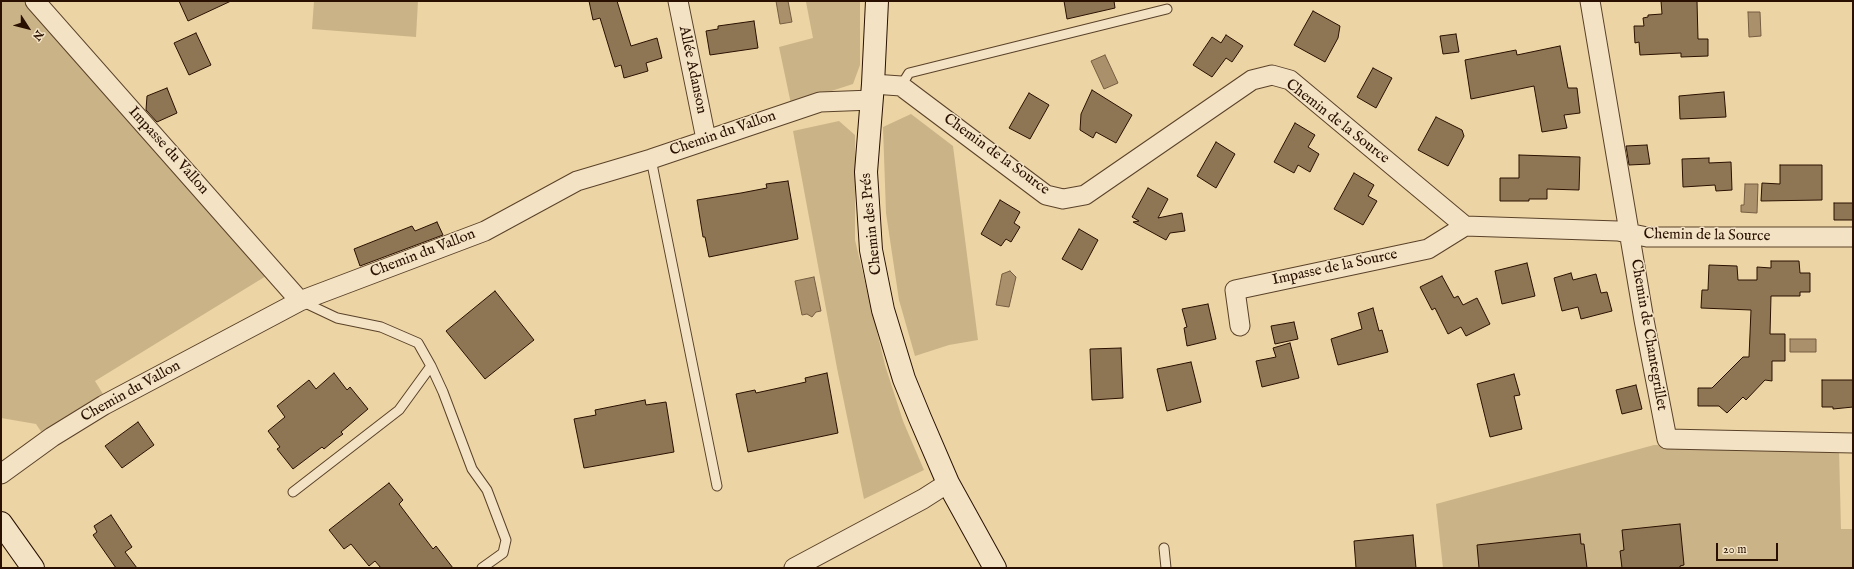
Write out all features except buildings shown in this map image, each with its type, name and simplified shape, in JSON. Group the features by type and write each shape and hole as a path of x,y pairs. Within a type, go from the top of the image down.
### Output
{"street":[{"name":"Impasse du Vallon","path":"35,1 300,301"},
{"name":"Allée Adanson","path":"678,1 706,139"},
{"name":"Chemin des Prés","path":"877,1 866,172 871,250 883,310 904,379 948,483 995,568"},
{"name":"Chemin de Chantegrillet","path":"1590,1 1644,320 1667,439 1853,443"},
{"name":"Chemin de la Source","path":"901,86 1046,195 1063,199 1085,195 1252,80 1272,75 1290,80 1465,226 1618,231 1647,237 1853,237"},
{"path":"872,92 901,86"},
{"name":"Chemin du Vallon","path":"1,474 52,438 104,406 300,301 485,231 577,181 652,158 820,102 872,92"},
{"name":"Impasse de la Source","path":"1240,326 1235,290 1428,249 1465,226"},
{"path":"794,568 923,499 948,483"},
{"path":"1,523 33,568"}],"lane":[{"path":"901,86 910,73 1167,9"},
{"path":"652,158 717,486"},
{"path":"300,301 337,318 381,327 418,343 431,366 472,469 487,490 506,540 502,553 482,568"},
{"path":"293,492 399,410 431,366"},
{"path":"1164,548 1166,568"}],"shaded area":[{"path":"1,1 28,1 271,273 95,381 103,394 42,433 36,424 1,418"},
{"path":"314,1 418,1 416,37 312,29"},
{"path":"776,1 788,1 792,22 780,24"},
{"path":"860,1 860,65 853,84 791,104 779,47 813,38 806,2"},
{"path":"1748,12 1760,12 1761,36 1749,37"},
{"path":"1105,55 1118,83 1104,89 1091,61"},
{"path":"911,114 953,146 978,340 949,345 915,356 899,300 886,213 883,127"},
{"path":"839,121 855,135 855,240 885,365 903,421 924,470 864,499 837,368 793,131"},
{"path":"1745,184 1758,184 1757,213 1741,212 1741,205 1744,205"},
{"path":"1010,271 1016,277 1009,307 996,305 1002,274"},
{"path":"814,277 821,311 816,312 812,317 807,314 802,315 795,281"},
{"path":"1790,339 1816,339 1816,352 1790,352"},
{"path":"1654,445 1839,449 1841,529 1853,529 1853,568 1443,568 1436,504"}]}
